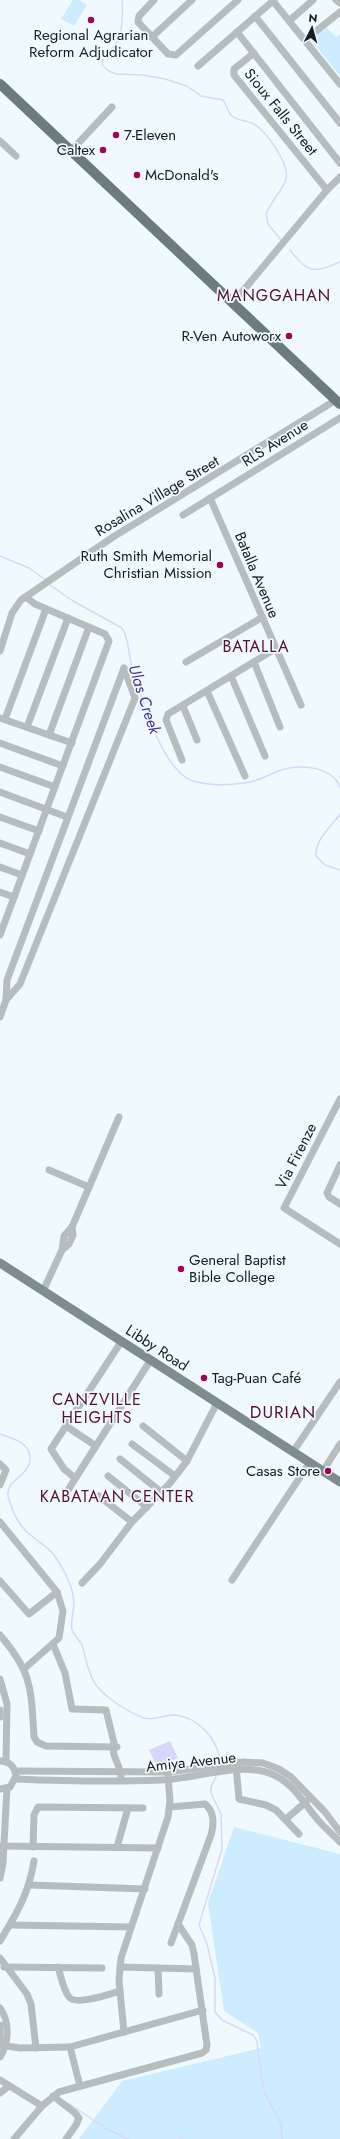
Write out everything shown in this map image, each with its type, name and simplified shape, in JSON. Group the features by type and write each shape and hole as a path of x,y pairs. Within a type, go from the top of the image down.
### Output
{"highway":[{"path":"0,84 232,304 338,402"}],"main road":[{"name":"Libby Road","path":"0,1263 150,1361 340,1481"}],"street":[{"path":"154,0 138,20 168,54 172,56 176,55 238,0"},
{"path":"152,37 192,0"},
{"path":"198,66 273,0 340,84"},
{"path":"289,21 313,0"},
{"path":"336,0 340,3"},
{"path":"305,40 340,12"},
{"path":"255,16 340,123"},
{"path":"237,32 340,163"},
{"name":"Sioux Falls Street","path":"254,54 234,69 234,75 327,190"},
{"path":"71,151 112,107"},
{"path":"0,141 16,156"},
{"path":"232,304 327,190 340,177"},
{"name":"Rosalina Village Street","path":"0,650 14,608 26,597 113,537 338,402"},
{"name":"RLS Avenue","path":"183,514 340,418"},
{"name":"Batalla Avenue","path":"210,498 261,618 301,705"},
{"path":"0,935 3,918 14,897 109,641 105,634 46,609 26,597"},
{"path":"46,609 2,718 72,743"},
{"path":"27,727 68,618"},
{"path":"186,662 261,618"},
{"path":"49,735 89,627"},
{"path":"182,760 166,717 275,649"},
{"path":"254,662 280,727"},
{"path":"0,1017 6,1000 7,980 124,668 135,698 20,984 6,1000"},
{"path":"231,676 266,756"},
{"path":"208,691 246,776"},
{"path":"183,706 197,740"},
{"path":"0,743 63,766"},
{"path":"0,768 55,787"},
{"path":"0,792 67,817"},
{"path":"0,817 39,831"},
{"path":"0,843 30,854"},
{"path":"0,867 22,875"},
{"path":"0,892 14,897"},
{"name":"Via Firenze","path":"340,1099 284,1208 340,1244"},
{"path":"43,1291 62,1250 64,1236 72,1227 119,1117"},
{"path":"339,1168 327,1193 340,1204"},
{"path":"49,1170 89,1187"},
{"path":"75,1478 64,1469 51,1449 121,1342"},
{"path":"68,1490 150,1361"},
{"path":"293,1452 340,1382"},
{"path":"82,1583 100,1564 132,1522 161,1492 187,1460 217,1403"},
{"path":"66,1426 96,1446"},
{"path":"143,1426 187,1460"},
{"path":"132,1444 175,1476"},
{"path":"323,1471 340,1444"},
{"path":"120,1459 161,1492"},
{"path":"232,1580 310,1462"},
{"path":"0,1464 6,1470 0,1485"},
{"path":"108,1476 147,1507"},
{"path":"99,1496 132,1522"},
{"path":"0,1522 57,1592 63,1610 60,1636 24,1669"},
{"path":"0,1581 29,1614 57,1592"},
{"path":"0,1635 17,1656 24,1669 32,1694 35,1744 46,1746 114,1746"},
{"path":"53,1644 65,1673 72,1709 106,1710 114,1746 115,1760 118,1763 121,1776"},
{"path":"0,1679 7,1704 3,1762 12,1765 15,1775 3,1788 0,1878"},
{"path":"0,1710 0,1717"},
{"path":"236,1766 239,1799 272,1808 286,1819 299,1834"},
{"name":"Amiya Avenue","path":"15,1775 73,1782 121,1776 168,1776 236,1766 275,1776 287,1783 307,1800 325,1812 340,1832"},
{"path":"124,2032 120,1991 120,1967 170,1807 168,1776"},
{"path":"286,1819 307,1800"},
{"name":"Amiya Avenue","path":"307,1800 319,1822 340,1840"},
{"path":"170,1807 206,1804 213,1816 214,1823 171,1943"},
{"path":"33,1847 35,1807 143,1808"},
{"path":"117,1847 128,1808"},
{"path":"2,1846 158,1848"},
{"path":"0,1941 10,1925 30,1885 34,1861"},
{"path":"30,1885 145,1890"},
{"path":"14,2139 52,2096 80,2086 204,2052 207,2045 203,2010 192,1946 178,1924"},
{"path":"10,1925 131,1928"},
{"path":"0,1958 4,1967 18,1981 31,2004 36,2048"},
{"path":"4,1967 102,1968"},
{"path":"58,1967 68,1996 72,2002 120,1991"},
{"path":"120,1967 196,1969"},
{"path":"158,1968 159,1994"},
{"path":"0,2008 7,2029 2,2044 0,2057"},
{"path":"2,2044 36,2048 70,2047 203,2010"},
{"path":"0,2025 2,2044"},
{"path":"70,2047 80,2086"},
{"path":"0,2080 42,2106"},
{"path":"0,2093 9,2086"},
{"path":"52,2096 75,2113 79,2118 66,2139"}],"shaded area":[{"path":"73,0 79,0 87,5 74,26 61,19"},
{"path":"327,28 336,37 340,35 340,76 311,40"},
{"path":"170,1741 178,1758 157,1767 149,1750"},
{"path":"234,1827 340,1854 340,2139 79,2139 122,2081 261,2048 258,2033 224,2011 208,1903"}],"waterway":[{"path":"122,0 120,34 114,47 103,59 102,65 109,71 116,74 143,75 165,79 187,86 201,96 223,100 232,116 252,123 263,132 270,139 280,156 286,173 285,183 266,214 268,224 281,240"},
{"path":"290,250 301,263 312,269 317,270 340,262"},
{"name":"Ulas Creek","path":"0,556 29,568 46,580"},
{"name":"Ulas Creek","path":"50,585 73,601 122,628 126,636 131,663 153,729 171,763 182,774 193,781 200,783 229,784 254,781 278,771 295,767 304,767 322,770 336,780 340,787"},
{"name":"Ulas Creek","path":"340,814 324,834 316,850 316,856 325,865 340,870"},
{"path":"0,1434 19,1441 29,1451 30,1463 23,1473 10,1485 8,1496 14,1514 20,1524 28,1533 52,1552 67,1578 72,1590 74,1602 71,1623 72,1630 82,1645 93,1681 106,1695 118,1704 144,1718 151,1719 174,1715 182,1716 198,1724 211,1737 220,1761"},
{"path":"216,1777 211,1787 211,1793 221,1814 222,1849 199,1925 207,1944 215,1978 215,2012 222,2020 253,2035 257,2041 258,2052"},
{"path":"259,2056 263,2088"},
{"path":"264,2091 281,2124 282,2139"},
{"path":"68,2103 102,2126"},
{"path":"105,2128 128,2139"},
{"path":"178,2139 184,2139"}],"place":[{"name":"Regional Agrarian Reform Adjudicator","path":"91,20"},
{"name":"7-Eleven","path":"116,135"},
{"name":"Caltex","path":"103,150"},
{"name":"McDonald's","path":"137,175"},
{"name":"R-Ven Autoworx","path":"289,336"},
{"name":"Ruth Smith Memorial Christian Mission","path":"220,565"},
{"name":"General Baptist Bible College","path":"181,1269"},
{"name":"Tag-Puan Café","path":"204,1378"},
{"name":"Casas Store","path":"328,1471"}],"district":[{"name":"MANGGAHAN","path":"274,295"},
{"name":"BATALLA","path":"256,646"},
{"name":"CANZVILLE HEIGHTS","path":"97,1408"},
{"name":"DURIAN","path":"283,1412"},
{"name":"KABATAAN CENTER","path":"117,1496"}]}
